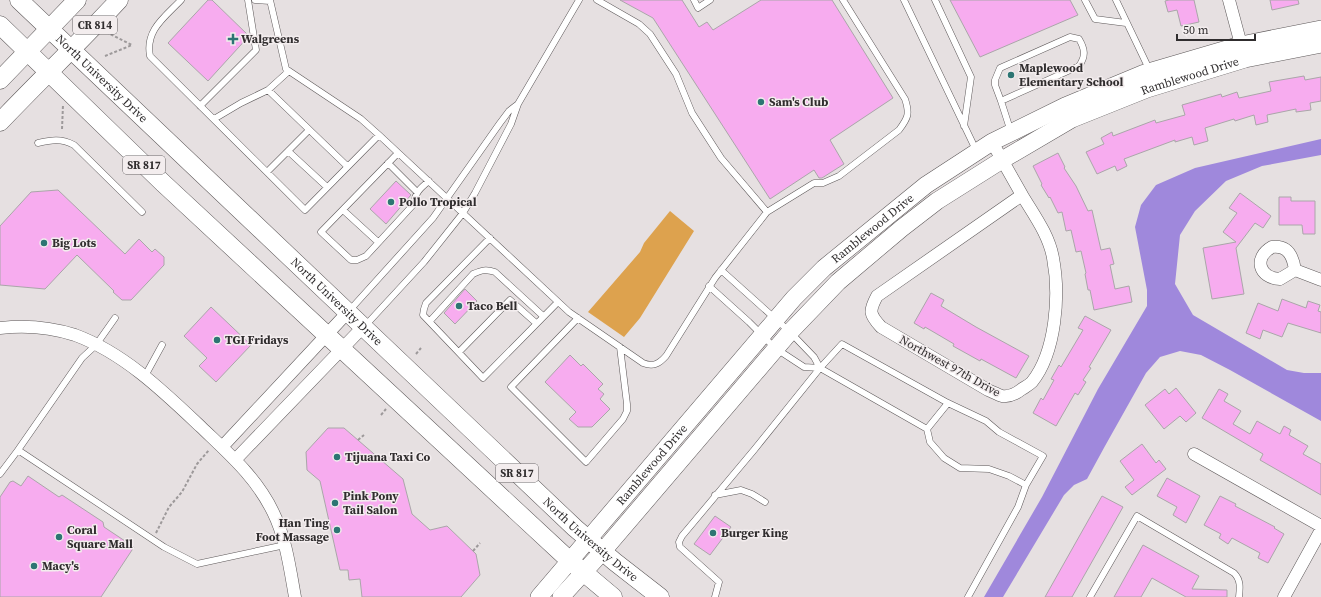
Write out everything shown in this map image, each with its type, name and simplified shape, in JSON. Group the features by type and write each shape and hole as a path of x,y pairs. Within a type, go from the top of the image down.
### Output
{"main road":[{"name":"North University Drive","path":"19,0 347,313 588,539 660,597"},
{"name":"CR 814","path":"0,80 27,50 77,0"},
{"name":"CR 814","path":"0,122 119,0"},
{"name":"SR 817","path":"0,25 163,183 576,566 614,597"}],"street":[{"path":"1229,0 1243,52"},
{"name":"Ramblewood Drive","path":"561,597 588,539 775,319 824,268 926,185 992,142 1065,106 1153,78 1321,29"},
{"name":"Ramblewood Drive","path":"1243,52 1321,44"},
{"name":"Ramblewood Drive","path":"539,597 576,566 603,551 776,348 838,282 902,228 937,201 1002,160 1072,119 1153,78"},
{"name":"Northwest 97th Drive","path":"992,142 1045,233 1053,257 1056,281 1056,310 1052,335 1044,362 1031,382 1016,393 1004,396 988,390 881,327 872,317 871,307 877,296 1022,195"},
{"path":"1295,270 1321,280"},
{"path":"218,444 347,313"},
{"path":"0,328 21,326 39,327 76,336 114,355 145,376 243,467 261,491 274,513 285,545 296,597"},
{"path":"235,460 363,327"},
{"path":"1194,454 1321,526"},
{"path":"1284,597 1321,530"}],"lane":[{"path":"181,0 154,28 151,34 149,50 150,56 305,210 378,135"},
{"path":"200,106 256,50 248,0"},
{"path":"255,0 270,1 286,69 360,119 448,198 569,312 643,363 651,366 660,363 666,356 709,286 767,212 814,183 823,183 839,176 899,130 906,120 909,109 905,99 843,0"},
{"path":"363,327 424,262 463,213 511,124 518,104 579,0"},
{"path":"597,0 639,24 650,34 676,74 692,113 721,158 767,212"},
{"path":"694,0 698,8 710,0"},
{"path":"904,0 977,152"},
{"path":"935,0 971,77 964,126"},
{"path":"1085,0 1096,19 1126,23"},
{"path":"1116,0 1153,78"},
{"path":"1001,101 1079,66 1083,60 1084,52 1083,46 1079,39 1070,37 1000,68 994,80 1011,133"},
{"path":"214,119 241,103 268,90 289,71"},
{"path":"268,90 347,166"},
{"path":"347,313 410,246 433,218 500,122 509,111 518,104"},
{"path":"267,172 309,130"},
{"path":"38,143 59,140 66,141 74,145 142,212"},
{"path":"288,151 327,187"},
{"path":"398,153 321,232 351,260 357,260 366,256 413,205 415,195 429,181"},
{"path":"388,163 417,192"},
{"path":"343,210 378,242"},
{"path":"490,238 426,303 423,315 483,378 558,302"},
{"path":"430,321 473,274 483,270 495,272 543,316"},
{"path":"721,270 790,332 814,357 820,368"},
{"path":"709,286 776,348 804,367 820,368 927,429 930,442 944,458 960,468 989,469 1009,476 1026,486"},
{"path":"459,352 510,300 536,323"},
{"path":"0,474 82,358 96,345 115,318"},
{"path":"578,318 510,388 586,462 623,419 627,411 628,404 620,346"},
{"path":"715,597 719,582 680,547 679,542 682,536 820,368 842,344 948,403 986,420 999,432 1043,456 1026,486 1018,507 968,597"},
{"path":"145,376 162,345"},
{"path":"927,429 948,403"},
{"path":"18,450 154,540 197,564 285,545"},
{"path":"715,496 741,490 752,494 765,502"},
{"path":"1090,597 1137,516 1234,573 1239,578 1239,597"}],"path":[{"path":"105,32 132,45 105,56"},
{"path":"62,129 64,100"},
{"path":"416,354 421,348"},
{"path":"358,440 364,435"},
{"path":"154,540 169,507 182,492 197,464 210,449 218,444"},
{"path":"473,551 480,543"}],"shaded area":[{"path":"1321,139 1321,155 1262,166 1226,181 1195,211 1180,235 1175,284 1193,315 1287,370 1304,373 1321,373 1321,421 1201,355 1180,351 1160,357 1146,373 1087,479 1074,485 1064,495 1003,597 984,597 1042,497 1098,389 1147,306 1147,290 1135,227 1141,205 1156,185 1195,168"},
{"path":"670,211 694,231 640,318 624,337 588,312 640,252 644,243"}],"building":[{"name":"Walgreens","path":"208,0 212,0 249,36 208,81 168,43"},
{"path":"620,0 682,0 699,27 707,22 713,30 761,0 832,0 893,98 830,140 844,164 822,178 819,178 814,170 770,199 653,18"},
{"path":"950,0 1070,0 1078,15 980,57"},
{"path":"1194,0 1199,22 1181,26 1177,10 1168,12 1165,1"},
{"path":"1270,0 1298,0 1299,4 1272,10"},
{"path":"1304,76 1305,80 1321,77 1321,101 1310,103 1311,110 1296,112 1296,109 1267,115 1268,122 1256,125 1254,115 1235,121 1234,119 1205,128 1208,141 1194,145 1192,137 1175,142 1175,140 1124,159 1127,166 1117,171 1115,166 1097,174 1086,152 1104,144 1101,138 1112,132 1113,136 1155,120 1156,123 1185,115 1182,105 1221,94 1222,97 1237,92 1239,98 1271,91 1269,82"},
{"path":"1058,153 1065,167 1064,168 1076,186 1088,211 1092,210 1101,250 1110,248 1114,264 1110,265 1115,289 1129,286 1132,302 1094,310 1090,290 1088,290 1081,251 1076,252 1071,230 1066,231 1062,212 1058,213 1050,197 1049,198 1041,185 1042,184 1033,166"},
{"name":"Pollo Tropical","path":"396,181 411,195 386,224 370,209"},
{"name":"Big Lots","path":"58,190 125,254 139,239 152,252 155,249 164,257 164,265 131,300 122,300 77,255 45,289 0,285 0,226 31,192"},
{"path":"1240,193 1271,216 1263,228 1255,223 1236,248 1244,294 1212,299 1203,248 1236,242 1223,232 1237,213 1229,208"},
{"path":"1279,197 1291,197 1291,201 1315,201 1315,234 1303,234 1302,225 1279,225"},
{"name":"Taco Bell","path":"465,289 477,301 455,324 444,313"},
{"path":"931,293 944,300 941,306 1029,356 1016,378 981,359 980,361 953,346 954,344 925,327 924,329 914,323"},
{"path":"1282,299 1306,308 1308,301 1320,305 1318,311 1321,312 1321,333 1288,323 1282,337 1263,330 1260,339 1246,333 1258,303 1278,311"},
{"name":"TGI Fridays","path":"211,307 251,345 216,382 199,366 207,358 184,336"},
{"path":"1085,316 1111,330 1089,367 1091,368 1083,380 1086,382 1078,395 1075,393 1056,426 1033,413 1041,398 1043,400 1054,380 1051,379 1059,365 1061,367 1083,330 1078,328"},
{"path":"570,355 581,366 583,364 603,384 598,389 604,394 600,399 610,409 592,427 578,427 569,419 576,412 545,382"},
{"path":"1176,388 1196,413 1186,422 1180,416 1164,429 1145,405 1165,389 1169,394"},
{"path":"1219,389 1228,394 1224,401 1241,411 1233,424 1250,434 1257,421 1280,434 1284,426 1291,430 1289,435 1308,446 1303,454 1321,464 1321,495 1260,460 1263,454 1202,418"},
{"path":"328,428 344,428 403,479 412,514 430,530 447,526 476,554 480,575 461,597 362,597 360,579 349,580 348,570 340,570 320,481 307,470 306,452"},
{"path":"1142,444 1156,463 1159,460 1166,469 1132,495 1125,487 1134,480 1120,461"},
{"name":"Coral Square Mall","path":"28,476 59,497 62,495 103,522 104,527 134,547 101,597 0,597 0,497 10,482 13,481 21,486"},
{"path":"1167,478 1200,496 1186,523 1173,515 1177,507 1157,496"},
{"path":"1102,496 1123,507 1072,597 1045,597"},
{"path":"1220,496 1236,504 1235,506 1275,527 1274,528 1284,534 1268,563 1258,558 1260,553 1232,538 1228,544 1219,538 1221,534 1204,525"},
{"path":"715,516 731,527 710,555 694,544"},
{"path":"1143,545 1199,576 1192,589 1227,590 1227,597 1186,597 1152,578 1141,597 1114,597"}],"place":[{"name":"Walgreens","path":"233,39"},
{"name":"Maplewood Elementary School","path":"1011,75"},
{"name":"Sam's Club","path":"761,102"},
{"name":"Pollo Tropical","path":"391,202"},
{"name":"Big Lots","path":"44,243"},
{"name":"Taco Bell","path":"459,306"},
{"name":"TGI Fridays","path":"217,340"},
{"name":"Tijuana Taxi Co","path":"337,457"},
{"name":"Pink Pony Tail Salon","path":"335,503"},
{"name":"Han Ting Foot Massage","path":"337,530"},
{"name":"Burger King","path":"713,533"},
{"name":"Coral Square Mall","path":"59,537"},
{"name":"Macy's","path":"34,566"}]}
